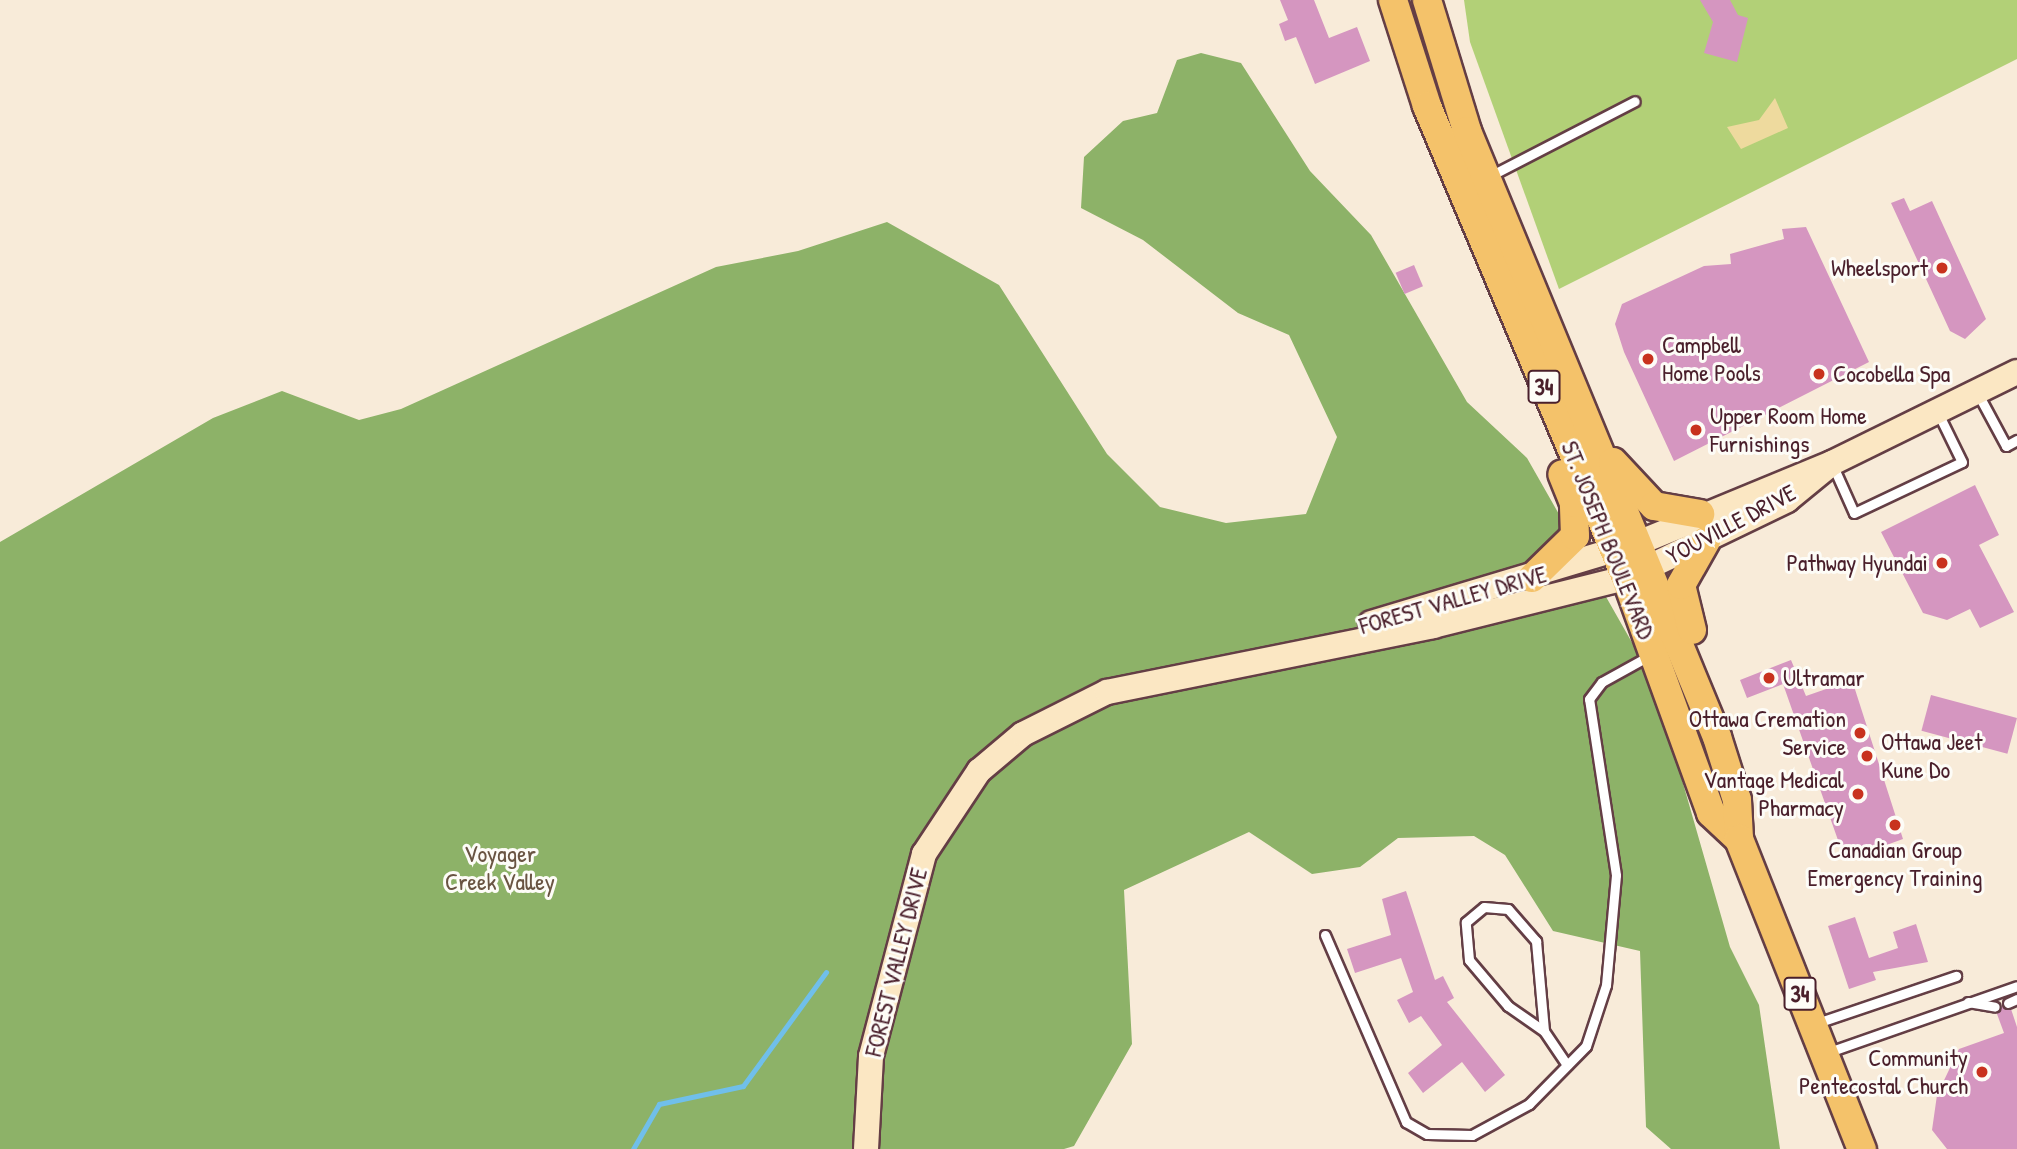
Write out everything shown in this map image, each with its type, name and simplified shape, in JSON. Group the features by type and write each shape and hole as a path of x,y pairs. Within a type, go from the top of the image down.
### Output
{"main road":[{"name":"ST. JOSEPH BOULEVARD","path":"1393,0 1427,106 1632,560 1717,737 1737,800 1739,839 1862,1149"},
{"name":"ST. JOSEPH BOULEVARD","path":"1427,0 1486,178 1593,438 1632,560 1654,654 1711,813 1739,839"},
{"path":"1427,106 1429,146 1574,503 1570,544 1532,578"},
{"path":"1593,438 1644,499 1703,528 1682,577 1681,598 1717,704 1717,737"}],"street":[{"name":"YOUVILLE DRIVE","path":"1632,560 1703,528 1787,500 1832,463 2017,372"},
{"name":"FOREST VALLEY DRIVE","path":"1267,657 1532,578 1632,560"},
{"name":"FOREST VALLEY DRIVE","path":"866,1149 871,1056 910,892 937,829 972,779 1023,734 1089,698 1267,657 1433,626 1632,560"}],"lane":[{"path":"1486,178 1635,101"},
{"path":"1977,392 2006,446 2017,440"},
{"path":"1832,463 1854,513 1962,461 1937,412"},
{"path":"1325,935 1390,1091 1406,1122 1427,1134 1487,1132 1529,1104 1586,1046 1596,1019 1615,917 1610,820 1589,699 1610,676 1654,654"},
{"path":"1544,1031 1536,941 1508,909 1484,907 1466,922 1469,960 1508,1006 1544,1031 1567,1065"},
{"path":"1813,1025 1956,976"},
{"path":"1825,1054 2017,986"},
{"path":"1968,1002 1995,1007"}],"green space":[{"path":"1464,0 2017,0 2017,59 1559,289 1470,42"},
{"name":"Voyager Creek Valley","path":"1201,53 1241,63 1310,171 1371,235 1467,402 1527,458 1634,646 1672,745 1730,947 1759,1005 1780,1149 1671,1149 1646,1127 1640,951 1553,931 1505,855 1474,836 1398,838 1360,867 1312,874 1249,832 1124,890 1132,1044 1074,1146 1064,1149 0,1149 0,542 213,418 282,391 359,420 401,409 716,267 798,251 887,222 999,285 1107,454 1160,507 1226,523 1306,514 1337,437 1289,335 1238,313 1143,240 1081,208 1084,157 1123,121 1157,113 1177,60"}],"sand":[{"path":"1775,98 1788,128 1741,149 1727,127 1759,120"}],"building":[{"path":"1280,0 1314,0 1329,38 1357,27 1370,61 1315,84 1296,37 1285,41 1279,24 1288,20"},
{"path":"1700,0 1730,0 1738,15 1748,18 1737,62 1704,53 1713,22"},
{"name":"Wheelsport","path":"1904,198 1910,211 1932,201 1986,319 1965,339 1950,331 1891,203"},
{"path":"1806,227 1869,362 1674,461 1624,352 1615,324 1622,304 1704,266 1731,264 1730,254 1784,239 1782,229"},
{"path":"1414,265 1423,286 1405,294 1396,273"},
{"name":"Pathway Hyundai","path":"1975,485 1999,535 1979,545 2014,612 1980,628 1970,609 1947,620 1923,613 1881,532"},
{"path":"1791,660 1806,696 1852,680 1903,839 1845,860 1783,684 1747,698 1740,680"},
{"path":"1931,695 2017,718 2007,754 1921,731"},
{"path":"1406,891 1435,980 1443,976 1454,998 1447,1002 1505,1075 1485,1092 1462,1062 1423,1093 1408,1073 1442,1045 1421,1016 1409,1023 1397,1000 1413,992 1401,958 1355,973 1347,949 1391,935 1382,899"},
{"path":"1855,917 1869,958 1898,948 1893,932 1916,924 1928,962 1873,972 1876,980 1849,989 1828,926"},
{"name":"Community Pentecostal Church","path":"2002,1006 2011,1009 2017,1027 2017,1149 1947,1149 1932,1130 1937,1095 1959,1049 2004,1033 1997,1014"}],"waterway":[{"path":"633,1149 659,1104 743,1086 826,972"}],"place":[{"name":"Wheelsport","path":"1942,268"},
{"name":"Campbell Home Pools","path":"1648,359"},
{"name":"Cocobella Spa","path":"1819,374"},
{"name":"Upper Room Home Furnishings","path":"1696,430"},
{"name":"Pathway Hyundai","path":"1942,563"},
{"name":"Ultramar","path":"1769,678"},
{"name":"Ottawa Cremation Service","path":"1860,733"},
{"name":"Ottawa Jeet Kune Do","path":"1867,756"},
{"name":"Vantage Medical Pharmacy","path":"1858,794"},
{"name":"Canadian Group Emergency Training","path":"1895,825"},
{"name":"Community Pentecostal Church","path":"1982,1072"}]}
